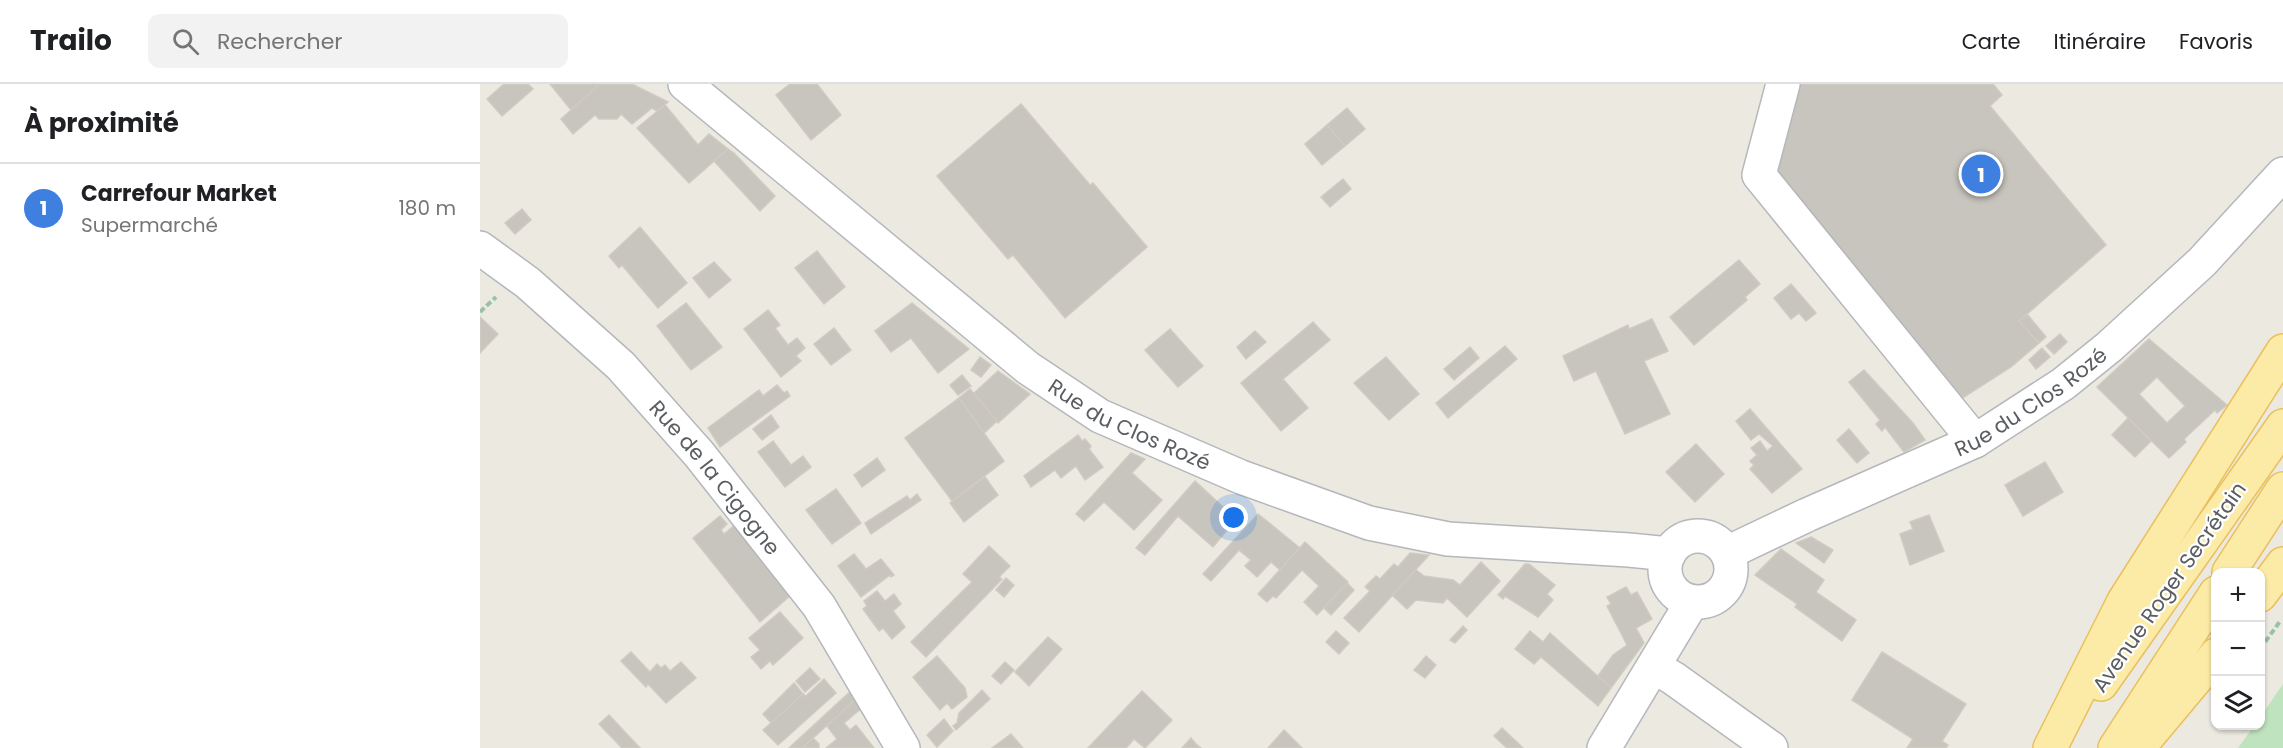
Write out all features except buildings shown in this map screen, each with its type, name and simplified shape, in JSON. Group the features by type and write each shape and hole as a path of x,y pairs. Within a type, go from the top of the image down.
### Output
{"main road":[{"path":"2050,748 2124,601 2283,351"},
{"name":"Avenue Roger Secrétain","path":"2055,748 2283,426"},
{"name":"Avenue Roger Secrétain","path":"2232,568 2283,489"},
{"path":"2265,588 2283,564"},
{"name":"Avenue Roger Secrétain","path":"2115,748 2211,601"},
{"path":"2138,748 2211,661"}],"street":[{"name":"Rue du Clos Rozé","path":"685,84 1028,368 1100,416 1241,477 1369,524 1448,539 1669,554"},
{"path":"1783,84 1759,175 1975,441"},
{"name":"Rue du Clos Rozé","path":"1727,553 1807,514 1975,441 2063,384 2202,262 2283,174"},
{"name":"Rue de la Cigogne","path":"480,248 528,283 621,366 699,454 819,606 903,748"},
{"path":"1695,536 1713,541 1727,553 1731,564 1731,576 1726,588 1717,596 1707,601 1692,602 1682,598 1668,583 1666,562 1675,546 1684,539 1695,536"},
{"path":"1604,748 1692,602"},
{"path":"1654,667 1771,748"}],"path":[{"path":"2265,642 2283,618"}],"green space":[{"path":"2283,684 2283,748 2238,748 2251,730 2265,730 2265,710"}],"place":[{"name":"Carrefour Market","path":"1981,174"}]}
